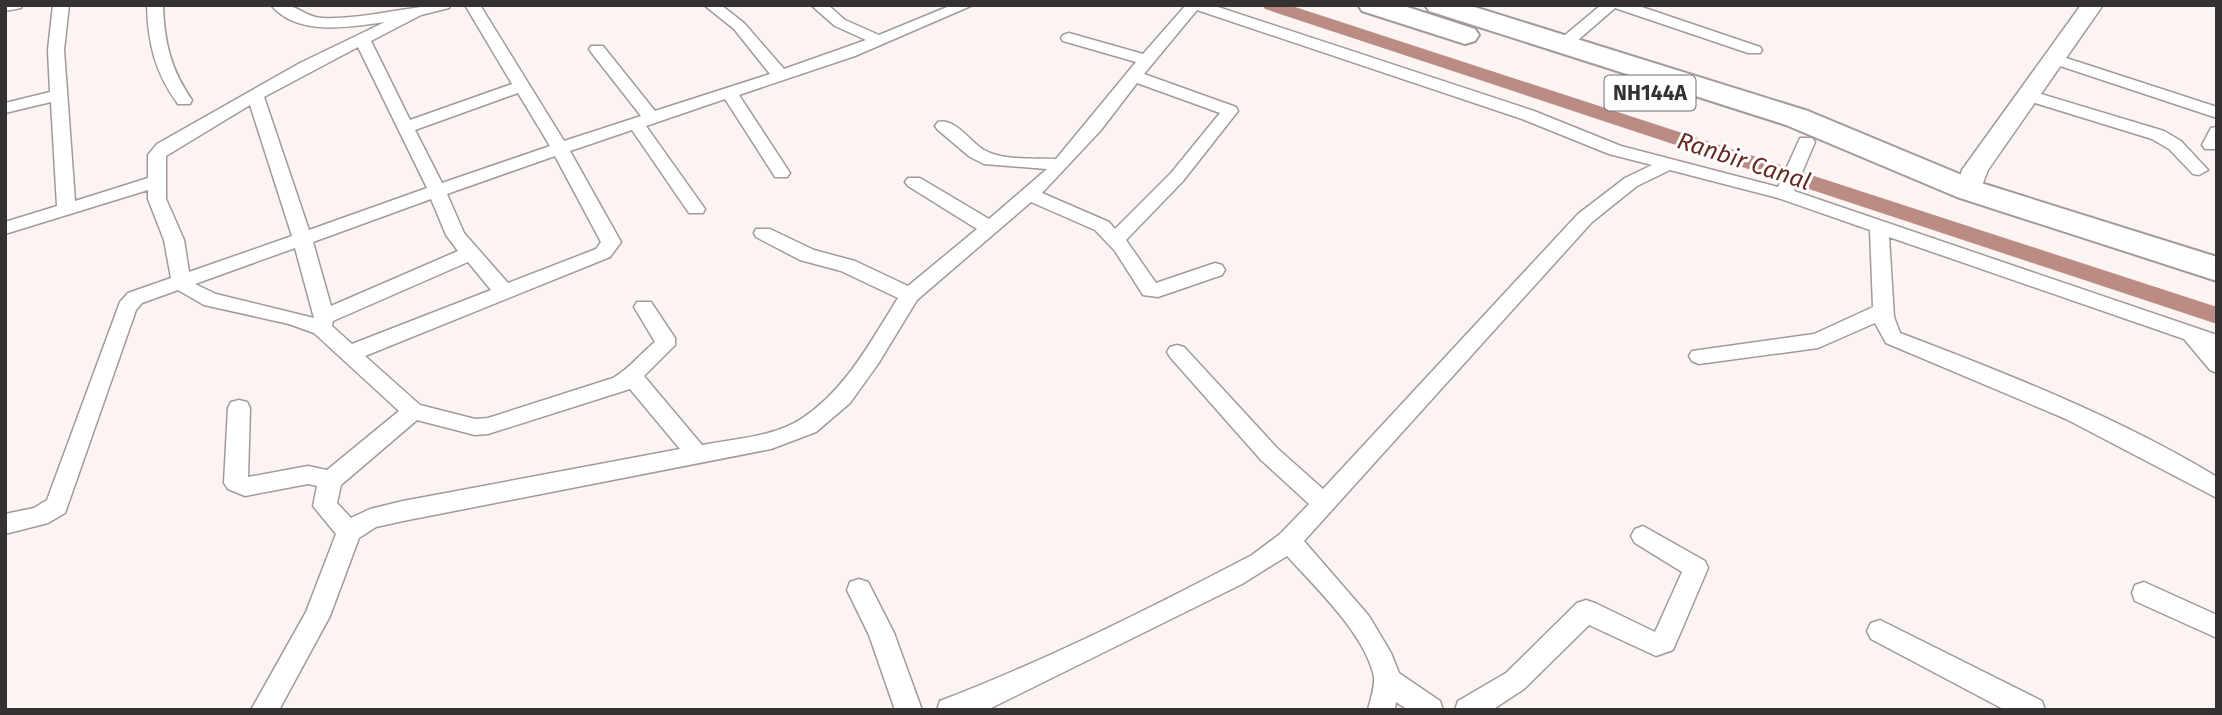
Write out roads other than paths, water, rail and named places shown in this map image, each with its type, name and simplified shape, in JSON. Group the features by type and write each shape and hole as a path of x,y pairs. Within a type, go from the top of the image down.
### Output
{"highway":[{"name":"NH144A","path":"1372,5 1800,153 1929,175 2217,269"},
{"path":"1439,5 1797,118 1929,175"}],"street":[{"path":"5,6 16,5"},
{"path":"61,5 56,50 66,208"},
{"path":"155,5 155,38 162,64 184,100"},
{"path":"278,5 297,18 313,22 373,11 415,12"},
{"path":"444,5 415,12 256,95 163,148 157,155 155,182 157,199 174,240 181,280 198,295 309,322 322,323 471,253"},
{"path":"348,354 603,253 611,242 561,150 472,5"},
{"path":"711,5 739,26 780,75"},
{"path":"818,5 840,23 880,41"},
{"path":"5,524 40,516 57,506 127,307 135,298 302,237 880,41 966,5"},
{"path":"264,710 317,616 349,532 370,519 771,440 808,426 825,413 857,380 910,295 988,227 1030,195 1061,165 1195,5 1528,116 1607,147 1668,164 1786,188 1879,228 2217,342"},
{"path":"1564,44 1610,5"},
{"path":"1620,5 1754,50"},
{"path":"1969,190 1975,170 2092,5"},
{"path":"1069,38 1230,111 1177,177 1116,239"},
{"path":"362,39 437,191 455,235 504,292"},
{"path":"597,49 644,120 696,209"},
{"path":"2054,59 2217,113"},
{"path":"406,127 522,86"},
{"path":"728,91 781,173"},
{"path":"5,108 59,94"},
{"path":"256,95 302,237 322,323 348,354 414,411 475,427 488,426 608,389 632,377 639,366 665,345 665,338 644,307"},
{"path":"2028,95 2158,135 2175,145 2199,170"},
{"path":"943,126 976,153 990,160 1061,165"},
{"path":"1786,188 1800,153"},
{"path":"950,710 980,705 1233,577 1261,562 1289,541 1585,218 1632,182 1668,164"},
{"path":"5,228 155,182"},
{"path":"914,182 988,227"},
{"path":"1030,195 1102,226 1116,239 1147,287 1154,291 1214,270"},
{"path":"1879,228 1886,329 1893,338 1998,378 2096,423 2187,470 2217,489"},
{"path":"763,233 807,255 848,266 910,295"},
{"path":"1699,356 1818,341 1884,310"},
{"path":"2191,334 2217,365"},
{"path":"1177,352 1269,454 1322,502"},
{"path":"632,377 697,454"},
{"path":"239,408 236,483 245,487 308,475 331,480"},
{"path":"349,532 325,506 325,496 331,480 414,411"},
{"path":"1468,710 1515,681 1586,611 1656,645 1664,642 1696,568 1643,536"},
{"path":"1289,541 1369,637 1379,655 1387,680 1381,710"},
{"path":"859,590 881,633 909,710"},
{"path":"2144,593 2217,627"},
{"path":"1880,631 2032,710"},
{"path":"1387,680 1430,710"}],"waterway":[{"name":"Ranbir Canal","path":"1271,5 2217,316"}]}
